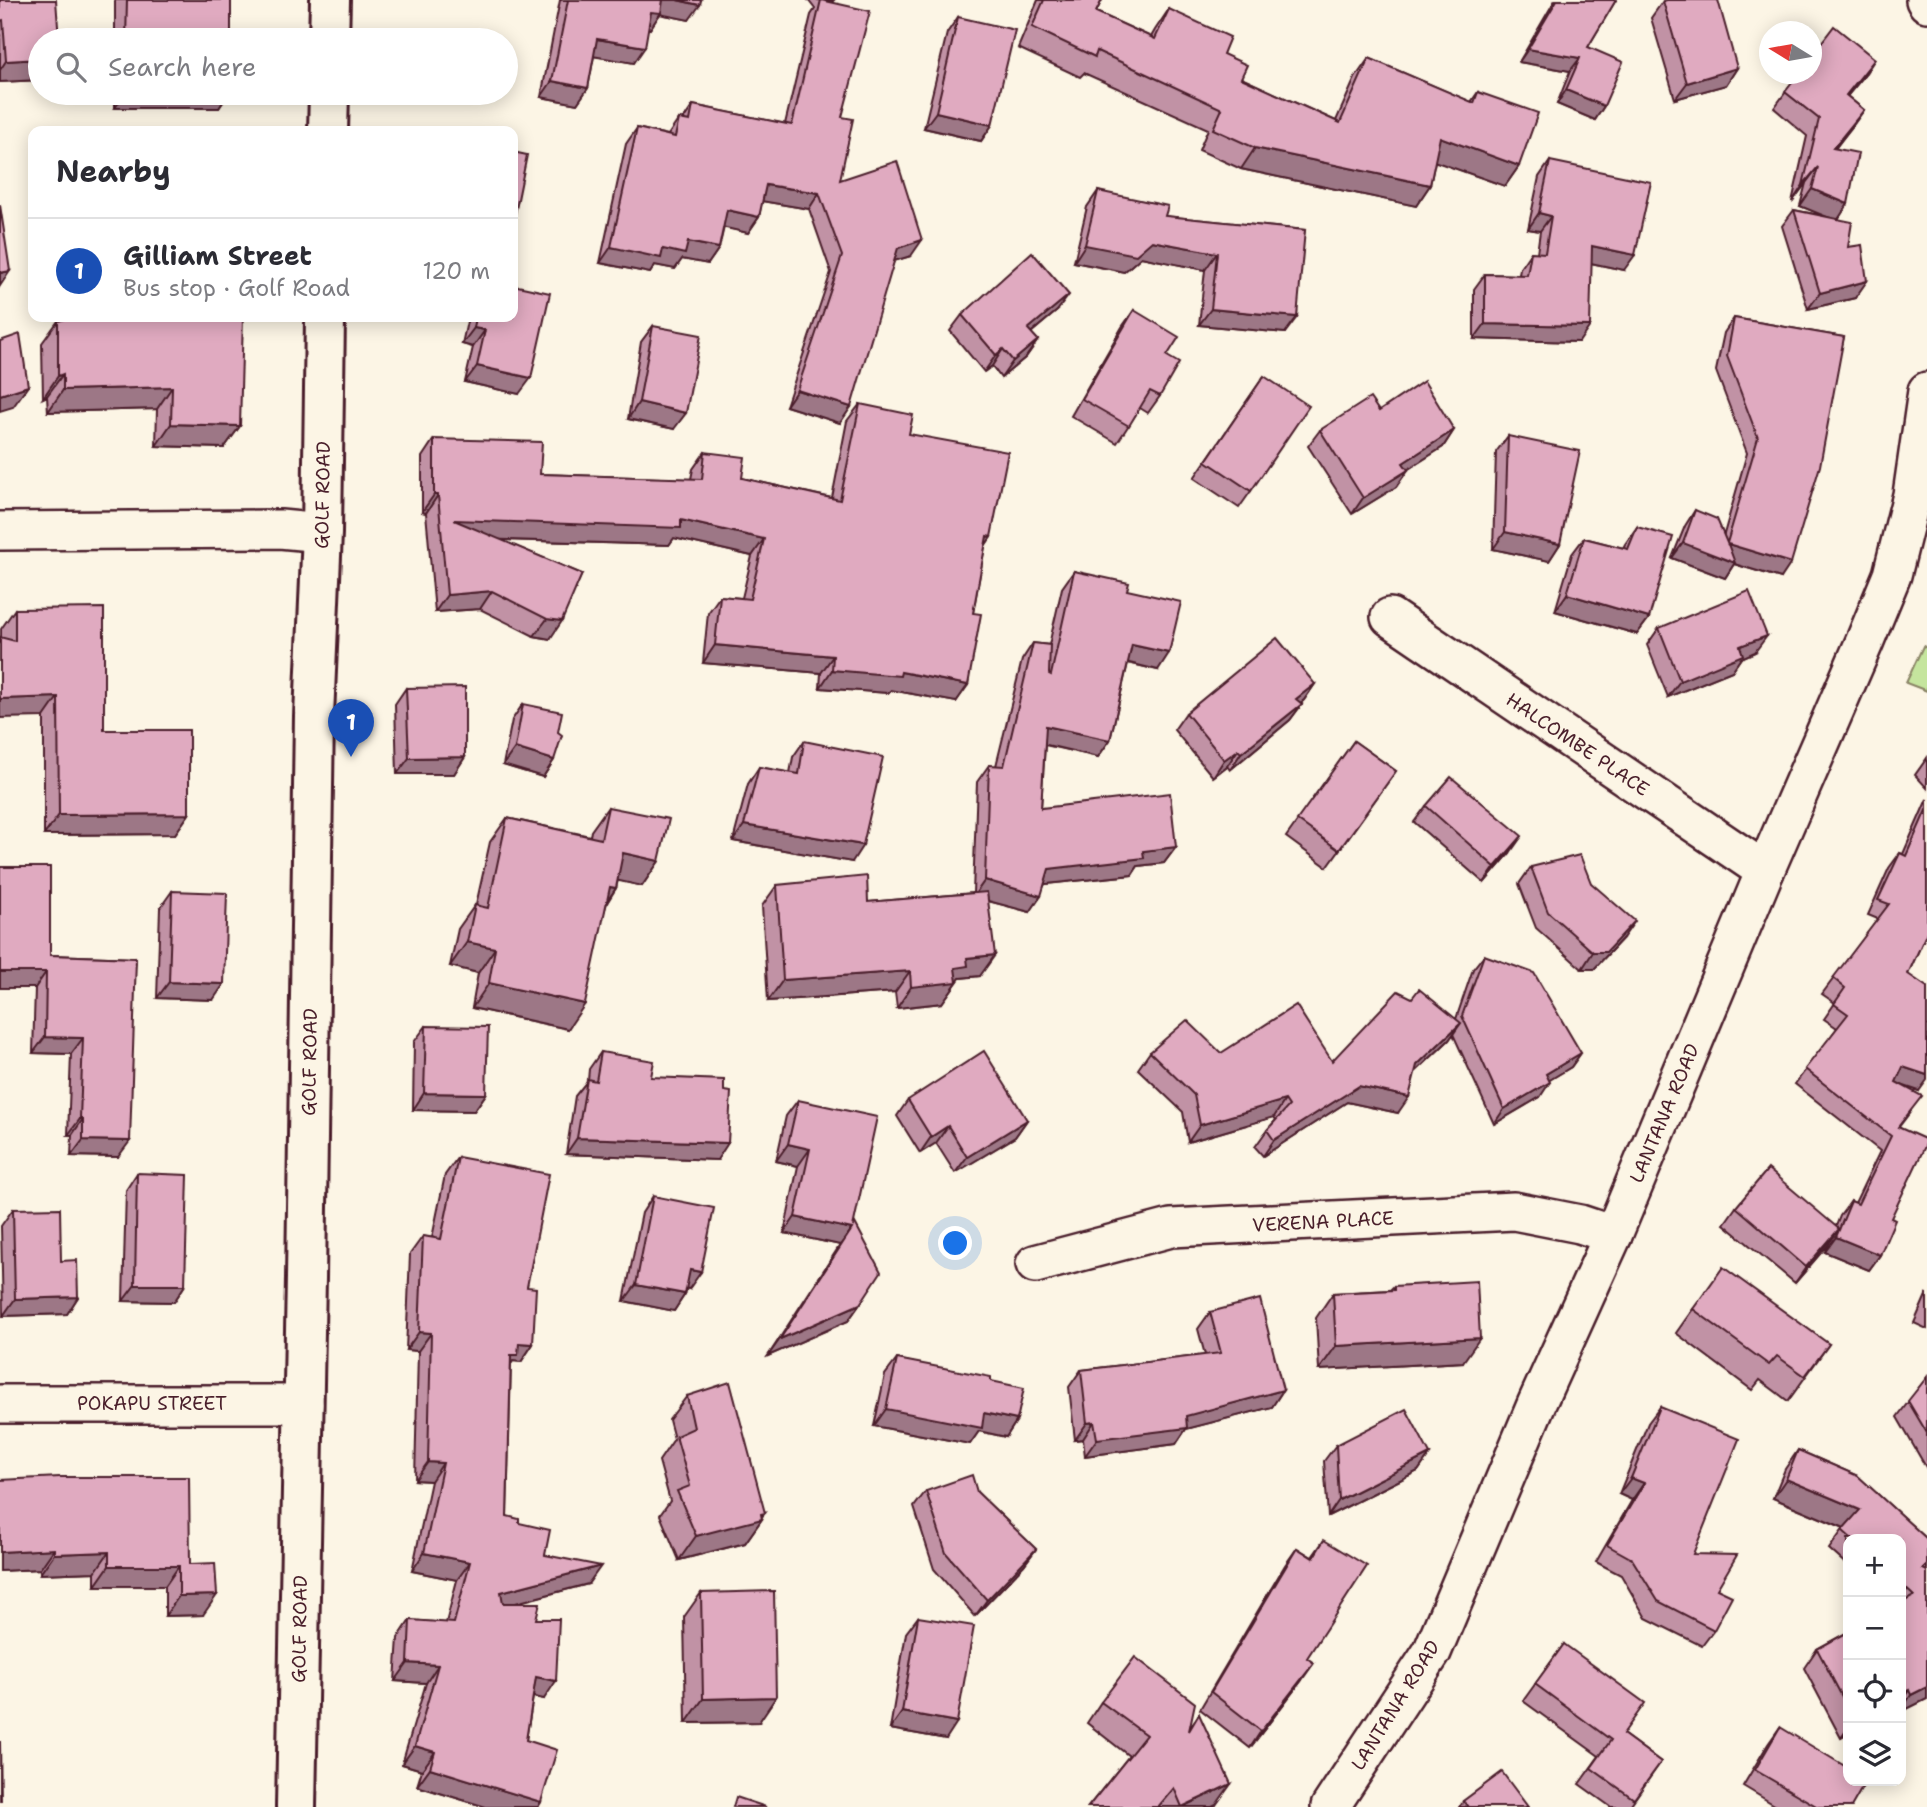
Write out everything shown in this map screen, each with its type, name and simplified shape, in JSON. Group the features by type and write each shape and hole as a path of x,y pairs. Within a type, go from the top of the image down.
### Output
{"street":[{"path":"329,28 330,0"},
{"path":"328,126 329,105"},
{"name":"GOLF ROAD","path":"296,1807 314,716 322,533 325,322"},
{"name":"LANTANA ROAD","path":"1331,1807 1432,1652 1536,1405 1613,1235 1892,575 1912,495 1927,391"},
{"path":"0,531 280,529 322,533"},
{"name":"HALCOMBE PLACE","path":"1390,617 1765,871"},
{"name":"VERENA PLACE","path":"1035,1264 1171,1228 1514,1211 1580,1224 1613,1235"},
{"name":"POKAPU STREET","path":"0,1404 304,1404"}],"green space":[{"path":"1923,646 1927,648 1927,691 1906,683"}],"building":[{"path":"0,0 56,0 58,28 28,28 28,60 6,61 3,20 0,21"},
{"path":"127,0 231,0 231,28 126,28"},
{"path":"568,0 663,0 661,13 651,12 645,47 597,39 588,88 552,81"},
{"path":"677,0 701,0 700,5"},
{"path":"821,0 870,11 842,117 853,119 840,180 897,161 922,240 898,248 851,407 797,390 842,256 819,193 766,185 759,217 727,210 719,248 688,242 685,254 663,249 661,258 611,247 637,128 675,137 679,119 690,121 693,105 792,125"},
{"path":"1044,0 1102,0 1096,12 1155,39 1169,9 1230,37 1223,54 1247,65 1241,78 1340,123 1369,58 1474,103 1478,92 1538,113 1519,166 1440,137 1430,185 1255,148 1213,129 1222,109 1097,51 1095,57 1032,27"},
{"path":"1557,0 1616,0 1588,47 1623,62 1604,106 1566,90 1580,58 1528,49"},
{"path":"1718,0 1737,68 1687,83 1663,1"},
{"path":"958,17 1015,30 992,125 936,112"},
{"path":"1834,26 1875,59 1846,95 1864,110 1833,148 1858,153 1848,204 1812,189 1818,167 1803,185 1819,119 1785,92 1791,84 1822,84 1822,42"},
{"path":"518,153 527,155 518,199"},
{"path":"1550,161 1651,182 1635,255 1592,246 1590,326 1485,324 1485,274 1527,275 1531,252 1545,253 1551,216 1539,213"},
{"path":"1098,191 1168,206 1165,216 1305,230 1297,317 1211,309 1217,253 1152,241 1136,255 1085,245"},
{"path":"0,205 10,271 0,273"},
{"path":"1794,210 1852,222 1848,247 1862,245 1867,281 1820,293"},
{"path":"1032,252 1069,295 1028,329 1038,340 1013,361 1003,349 996,355 962,315"},
{"path":"518,286 550,293 531,378 477,366 485,330 474,328 475,322 518,322"},
{"path":"1134,310 1179,337 1167,356 1179,363 1160,396 1150,391 1129,426 1082,399"},
{"path":"1734,318 1844,337 1820,466 1791,563 1728,544 1735,563 1683,543 1695,510 1717,519 1727,543 1758,438 1727,356"},
{"path":"58,322 243,322 240,426 171,424 172,387 63,390 63,374 58,376"},
{"path":"653,326 701,335 686,413 639,402"},
{"path":"20,334 28,386 0,395 0,341"},
{"path":"1264,376 1309,406 1251,491 1206,461"},
{"path":"1424,381 1454,430 1403,463 1408,470 1363,498 1320,430 1370,398 1379,411"},
{"path":"860,404 913,415 909,434 1008,452 991,537 987,536 973,613 981,614 968,685 901,672 900,676 832,670 833,656 715,645 720,596 750,599 764,539 681,520 681,528 454,520 582,574 562,621 547,619 492,591 447,595 438,495 434,495 434,439 542,442 540,474 702,479 705,452 745,457 742,478 840,500"},
{"path":"1508,436 1580,451 1560,544 1505,532"},
{"path":"1637,527 1673,537 1649,618 1567,594 1584,538 1628,549"},
{"path":"1074,571 1129,583 1127,590 1181,602 1169,653 1132,645 1110,740 1046,726 1041,808 1170,793 1176,847 1143,851 1144,858 1049,869 1041,896 985,880 989,765 1004,766 1033,643 1050,645 1051,675"},
{"path":"1749,591 1767,636 1740,646 1743,655 1680,681 1659,628"},
{"path":"104,608 104,730 189,730 189,814 59,815 58,697 0,699 0,637 15,641 15,609"},
{"path":"1277,638 1315,684 1296,699 1302,704 1241,753 1238,750 1224,760 1186,713"},
{"path":"465,687 465,757 409,758 406,688"},
{"path":"523,704 562,712 558,732 562,735 554,760 515,748"},
{"path":"804,741 883,757 863,845 744,825 759,767 799,774"},
{"path":"1354,741 1396,771 1339,850 1297,820"},
{"path":"1451,777 1522,836 1495,867 1426,806"},
{"path":"608,807 669,819 659,861 623,853 616,888 610,887 585,1004 489,983 495,948 467,942 475,905 488,908 507,818 601,839"},
{"path":"1927,808 1927,932 1908,974 1927,987 1927,1075 1903,1067 1896,1082 1922,1096 1898,1127 1927,1142 1891,1218 1895,1220 1880,1255 1836,1237 1851,1201 1858,1204 1891,1136 1805,1069 1848,1014 1834,1004 1845,988 1833,978 1889,904 1878,900 1900,853 1906,856"},
{"path":"1580,855 1591,883 1635,921 1606,952 1593,952 1548,912 1531,867"},
{"path":"0,867 50,867 50,955 136,958 130,1141 83,1140 83,1119 80,1119 83,1038 45,1037 46,972 0,972"},
{"path":"867,876 868,902 987,892 995,955 967,958 968,966 955,968 957,982 911,987 910,971 783,980 777,885"},
{"path":"172,891 227,893 224,984 169,982"},
{"path":"1484,955 1534,973 1581,1053 1546,1074 1550,1082 1504,1109 1462,1016"},
{"path":"1419,989 1461,1023 1417,1065 1409,1097 1359,1086 1274,1140 1267,1130 1289,1106 1285,1100 1200,1125 1194,1095 1150,1052 1187,1020 1221,1053 1296,1005 1332,1061 1398,991 1412,998"},
{"path":"426,1026 488,1027 486,1094 424,1093"},
{"path":"984,1051 1027,1120 967,1157 948,1126 931,1137 908,1100"},
{"path":"601,1052 654,1061 651,1077 724,1080 724,1091 731,1092 728,1143 577,1138 587,1079 596,1081"},
{"path":"798,1100 877,1117 853,1227 855,1223 881,1272 860,1304 780,1339 852,1229 795,1217 810,1149 788,1144"},
{"path":"458,1157 549,1174 527,1287 536,1288 533,1344 519,1343 518,1355 511,1355 507,1516 519,1519 519,1523 550,1530 545,1555 601,1566 501,1592 503,1603 540,1603 536,1619 559,1619 556,1681 536,1677 526,1740 557,1750 541,1802 430,1768 435,1752 415,1746 438,1665 408,1663 410,1620 454,1623 470,1562 424,1553 443,1463 428,1462 431,1333 419,1332 423,1236 441,1239"},
{"path":"1768,1169 1839,1229 1806,1267 1736,1207"},
{"path":"137,1173 188,1175 185,1285 135,1285"},
{"path":"653,1196 714,1208 701,1272 690,1270 685,1294 636,1285"},
{"path":"60,1208 61,1261 77,1260 78,1297 15,1299 13,1209"},
{"path":"1723,1267 1829,1344 1805,1376 1777,1356 1769,1365 1693,1309"},
{"path":"1477,1281 1480,1338 1336,1346 1333,1293"},
{"path":"1260,1299 1283,1390 1186,1416 1187,1428 1097,1439 1094,1422 1087,1423 1081,1370 1221,1353 1210,1312"},
{"path":"897,1359 991,1377 991,1381 1024,1388 1017,1420 984,1413 982,1428 886,1409"},
{"path":"1927,1377 1927,1433 1908,1401"},
{"path":"730,1382 765,1513 761,1514 762,1519 696,1536 677,1491 690,1486 676,1436 694,1428 687,1396"},
{"path":"1660,1407 1739,1439 1693,1554 1737,1555 1717,1589 1732,1596 1714,1630 1658,1601 1632,1559 1607,1545 1644,1483 1631,1478"},
{"path":"1406,1409 1430,1454 1339,1500 1336,1445"},
{"path":"1798,1450 1858,1476 1927,1539 1927,1565 1923,1569 1927,1571 1927,1687 1911,1695 1909,1690 1906,1692 1906,1600 1914,1596 1906,1589 1906,1534 1846,1534 1842,1530 1860,1510 1786,1479"},
{"path":"972,1475 977,1492 1036,1549 987,1600 946,1553 926,1491"},
{"path":"189,1477 190,1564 215,1563 217,1595 179,1596 179,1566 109,1566 109,1552 54,1554 54,1549 0,1552 0,1480"},
{"path":"1324,1540 1367,1566 1307,1658 1314,1663 1261,1731 1211,1692 1297,1548 1313,1558"},
{"path":"774,1591 776,1697 703,1699 701,1593"},
{"path":"918,1617 974,1626 957,1722 902,1712"},
{"path":"1843,1635 1843,1698 1817,1649"},
{"path":"1564,1644 1645,1703 1623,1734 1661,1762 1634,1799 1591,1768 1611,1740 1535,1684"},
{"path":"1135,1657 1195,1703 1189,1731 1199,1714 1231,1784 1182,1807 1174,1788 1158,1807 1088,1807 1146,1735 1101,1702"},
{"path":"1780,1727 1843,1765 1843,1786 1863,1786 1851,1807 1818,1807 1755,1770"},
{"path":"1502,1772 1528,1807 1468,1807 1463,1801"},
{"path":"736,1797 766,1807 733,1807"}],"place":[{"name":"Gilliam Street","path":"351,757"}]}
